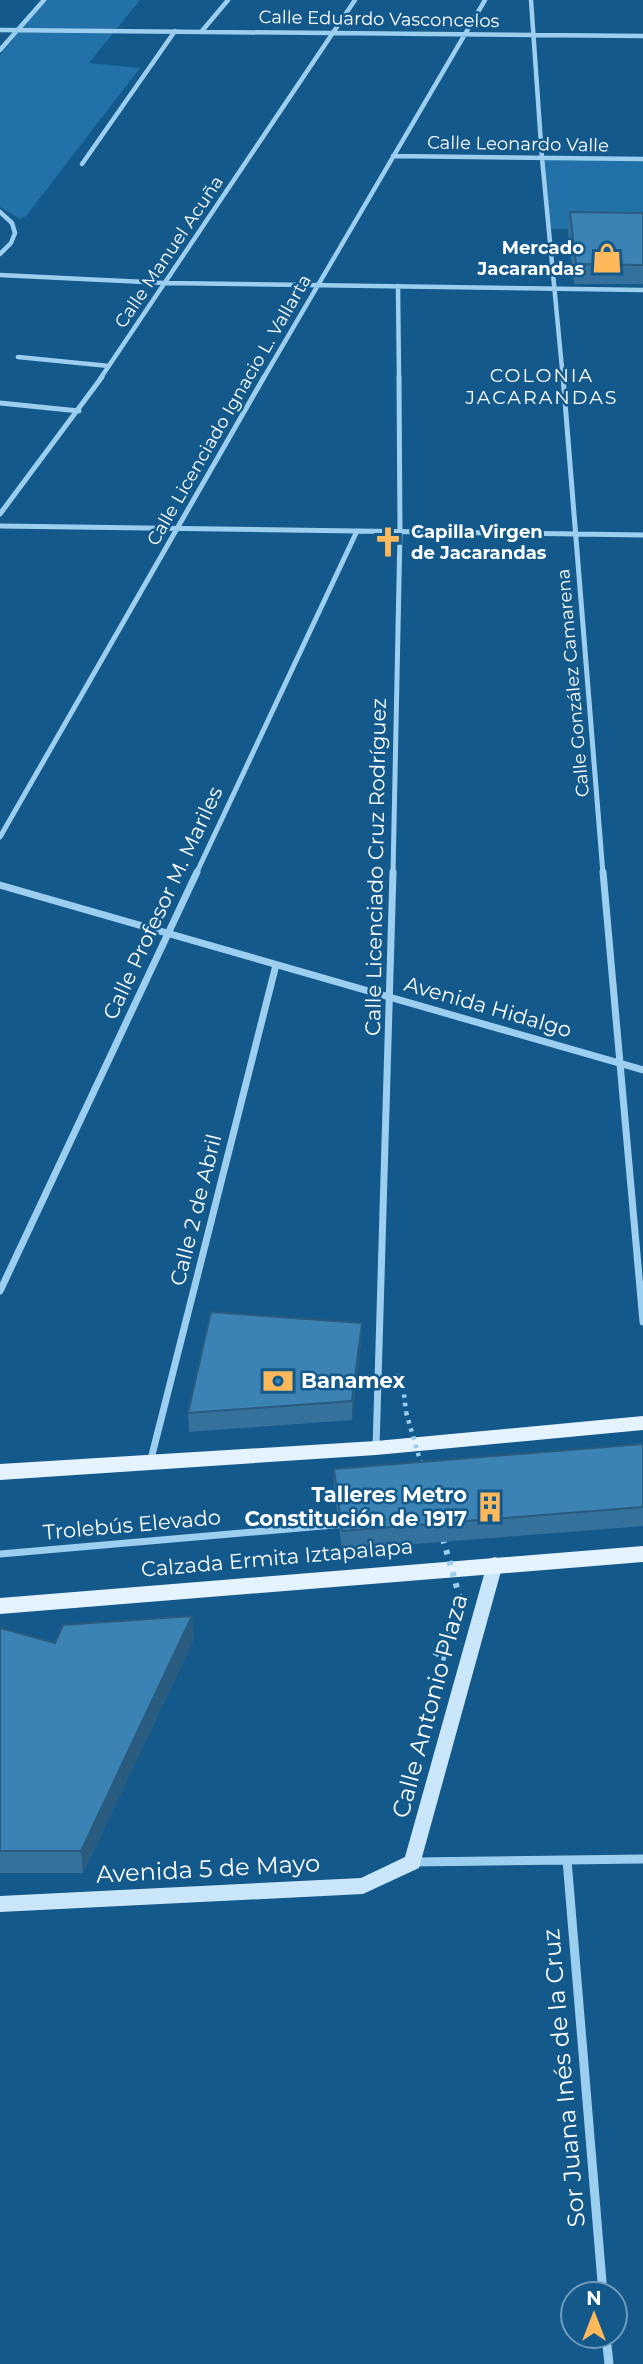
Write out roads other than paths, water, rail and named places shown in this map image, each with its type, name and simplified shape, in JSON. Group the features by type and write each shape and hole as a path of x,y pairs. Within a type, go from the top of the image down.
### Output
{"main road":[{"path":"0,1472 376,1448 643,1423"},
{"name":"Calzada Ermita Iztapalapa","path":"0,1606 643,1554"}],"street":[{"path":"0,50 44,0"},
{"path":"202,31 228,0"},
{"name":"Calle Manuel Acuña","path":"0,514 79,411 355,0"},
{"name":"Calle Licenciado Ignacio L. Vallarta","path":"0,837 176,528 485,0"},
{"name":"Calle González Camarena","path":"531,0 618,1063 643,1322"},
{"name":"Calle Eduardo Vasconcelos","path":"0,30 643,37"},
{"path":"82,164 175,31"},
{"name":"Calle Leonardo Valle","path":"393,156 643,159"},
{"path":"0,212 11,220 15,227 15,236 9,247 0,254"},
{"path":"0,275 166,282 643,290"},
{"name":"Calle Licenciado Cruz Rodríguez","path":"376,1448 391,997 400,532 398,286"},
{"path":"18,357 108,366"},
{"path":"0,403 79,411"},
{"path":"0,526 643,535"},
{"name":"Calle Profesor M. Mariles","path":"0,1291 357,531"},
{"name":"Avenida Hidalgo","path":"0,885 643,1070"},
{"name":"Calle 2 de Abril","path":"150,1463 276,965"},
{"name":"Calle Antonio Plaza","path":"413,1862 495,1564"},
{"path":"413,1862 643,1859"},
{"name":"Sor Juana Inés de la Cruz","path":"567,1860 602,2280"},
{"name":"Avenida 5 de Mayo","path":"0,1903 363,1886 413,1862"}],"lane":[{"name":"Trolebús Elevado","path":"0,1554 355,1523"}],"place":[{"name":"Mercado Jacarandas","path":"607,258"},
{"name":"Capilla Virgen de Jacarandas","path":"388,542"},
{"name":"Banamex","path":"278,1381"},
{"name":"Talleres Metro Constitución de 1917","path":"490,1507"}],"district":[{"name":"COLONIA JACARANDAS","path":"542,386"}]}
